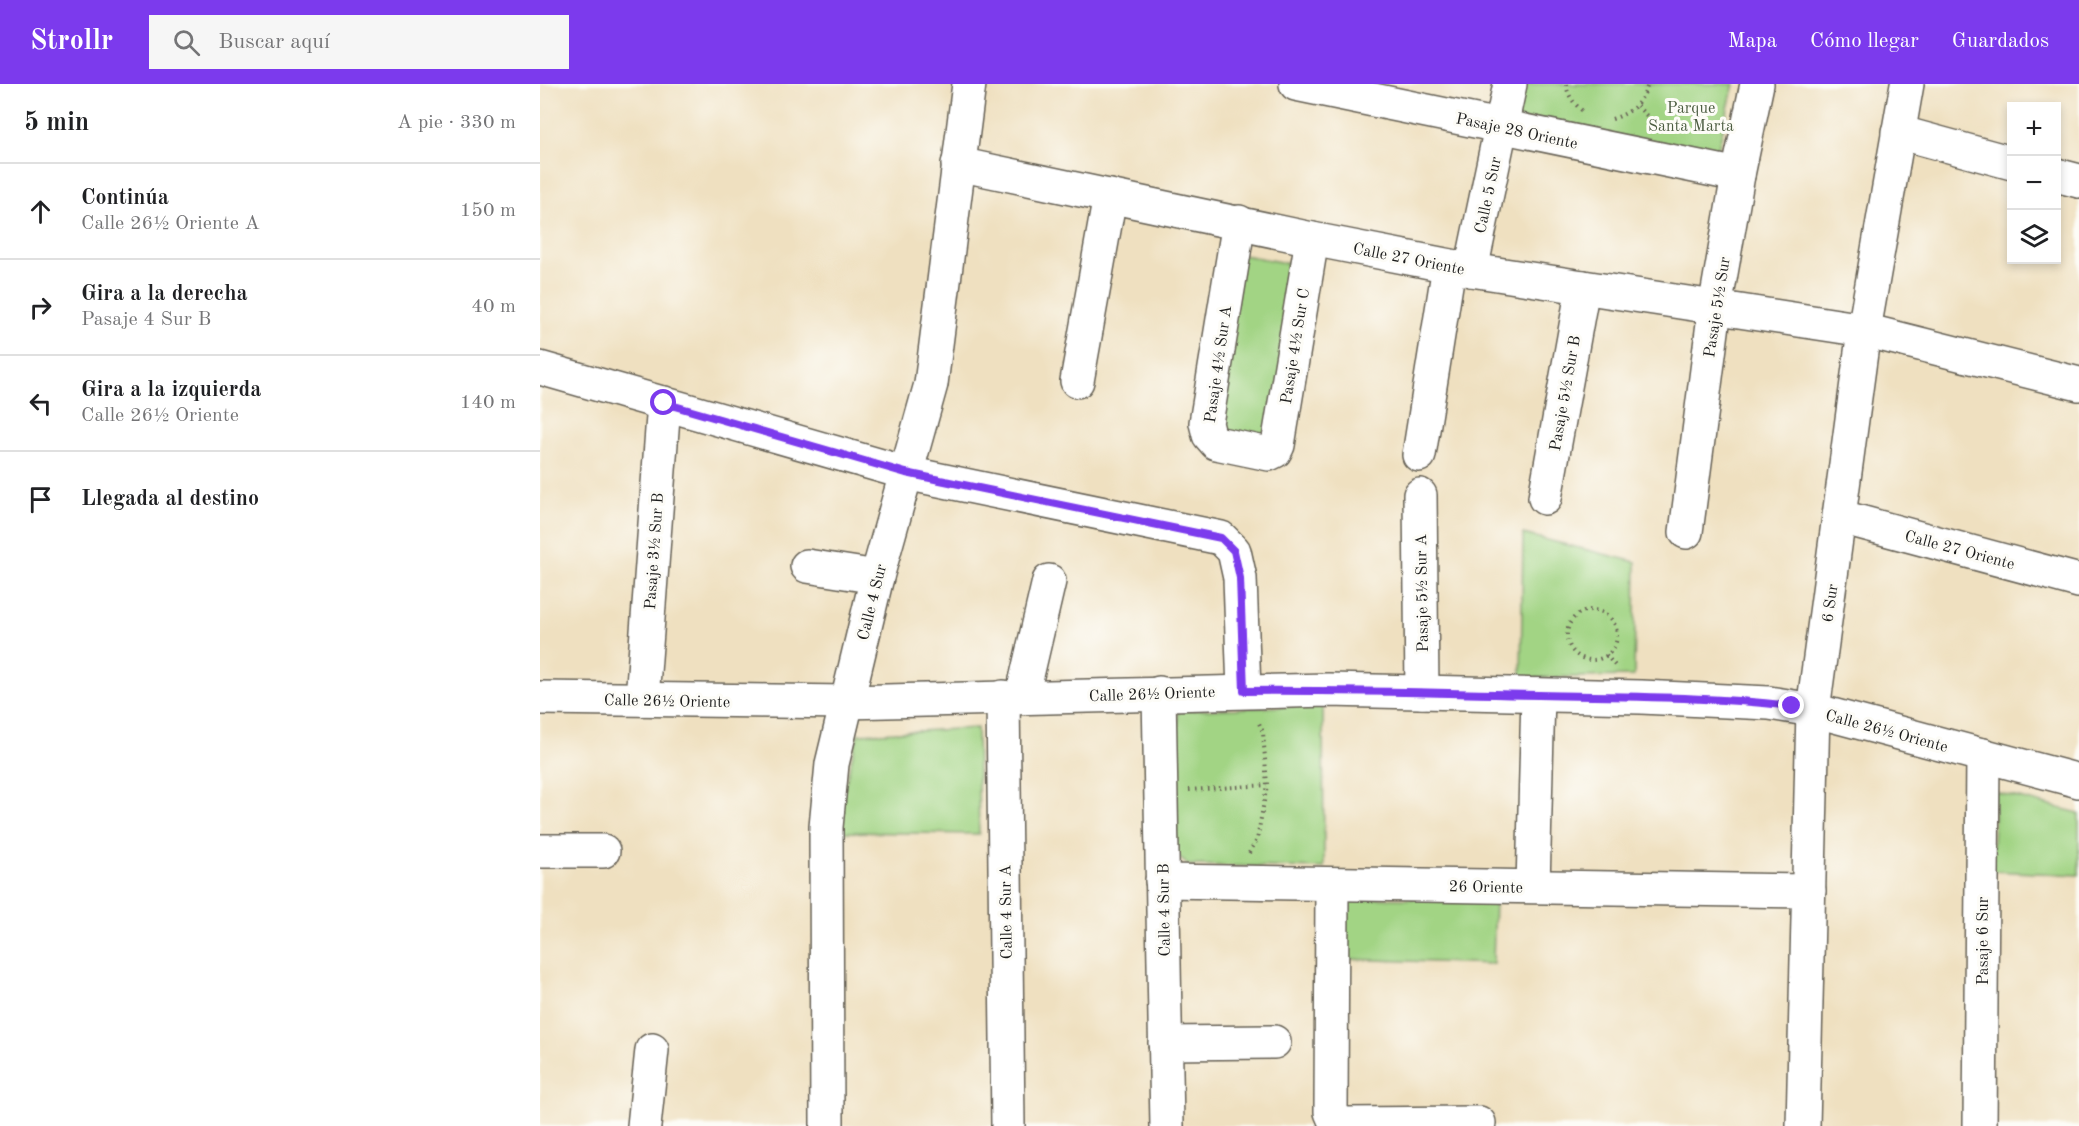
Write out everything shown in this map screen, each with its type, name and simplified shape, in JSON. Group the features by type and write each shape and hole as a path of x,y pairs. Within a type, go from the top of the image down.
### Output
{"street":[{"name":"Calle 4 Sur","path":"827,1126 826,827 832,764 877,577 931,384 969,84"},
{"name":"Pasaje 28 Oriente","path":"1296,84 1738,175"},
{"name":"Calle 5 Sur","path":"1419,455 1460,268 1501,126 1510,84"},
{"name":"Pasaje 5½ Sur","path":"1686,532 1715,308 1738,175 1757,84"},
{"name":"6 Sur","path":"1803,1126 1813,711 1864,330 1907,84"},
{"path":"1898,132 2007,162"},
{"name":"Calle 27 Oriente","path":"958,164 1460,268 1864,330 2079,384"},
{"path":"2061,176 2079,181"},
{"path":"1077,381 1110,196"},
{"name":"Pasaje 4½ Sur A","path":"1239,222 1206,423 1209,435 1216,443 1269,454 1275,451"},
{"name":"Pasaje 4½ Sur C","path":"1275,451 1278,445 1312,239"},
{"name":"Pasaje 5½ Sur B","path":"1545,498 1582,287"},
{"path":"540,368 906,473 1221,538 1234,551 1240,578 1244,691"},
{"name":"Pasaje 3½ Sur B","path":"642,699 664,403"},
{"name":"Pasaje 5½ Sur A","path":"1420,495 1422,692"},
{"name":"Calle 27 Oriente","path":"1840,517 2079,581"},
{"path":"807,566 877,577"},
{"name":"Calle 4 Sur A","path":"1008,1126 1012,697 1049,581"},
{"name":"Calle 26½ Oriente","path":"540,698 847,702 1244,691 1422,692 1769,703 1813,711 2079,781"},
{"name":"Calle 4 Sur B","path":"1159,693 1167,1126"},
{"path":"1533,886 1538,695"},
{"name":"Pasaje 6 Sur","path":"1980,1126 1983,755"},
{"path":"540,851 603,851"},
{"name":"26 Oriente","path":"1162,881 1809,891"},
{"path":"1332,884 1331,1112 1334,1119 1345,1124 1479,1124"},
{"path":"1165,1043 1274,1042"},
{"path":"644,1126 652,1050"}],"path":[{"path":"1566,84 1567,92 1574,104 1585,114 1592,116"},
{"path":"1606,119 1626,114 1637,106 1645,95 1648,84"},
{"path":"1584,611 1601,612 1608,615 1616,630 1614,646 1602,657 1586,659 1573,650 1569,644 1568,628 1577,615 1584,611"},
{"path":"1231,882 1257,840 1267,785 1263,732 1244,691"},
{"path":"1161,792 1267,785"}],"green space":[{"name":"Parque Santa Marta","path":"1523,84 1734,84 1717,154 1516,119"},
{"path":"1243,255 1302,266 1270,453 1209,441"},
{"path":"1523,534 1636,562 1634,676 1521,678"},
{"path":"1323,705 1324,868 1188,865 1176,855 1178,711"},
{"path":"977,728 979,834 842,832 841,801 858,734"},
{"path":"1995,792 2079,813 2079,875 1992,871"},
{"path":"1344,898 1495,900 1493,964 1345,959"}],"route":[{"path":"664,403 906,473 1221,538 1234,551 1240,578 1244,691 1328,690 1641,697 1792,706"}]}
